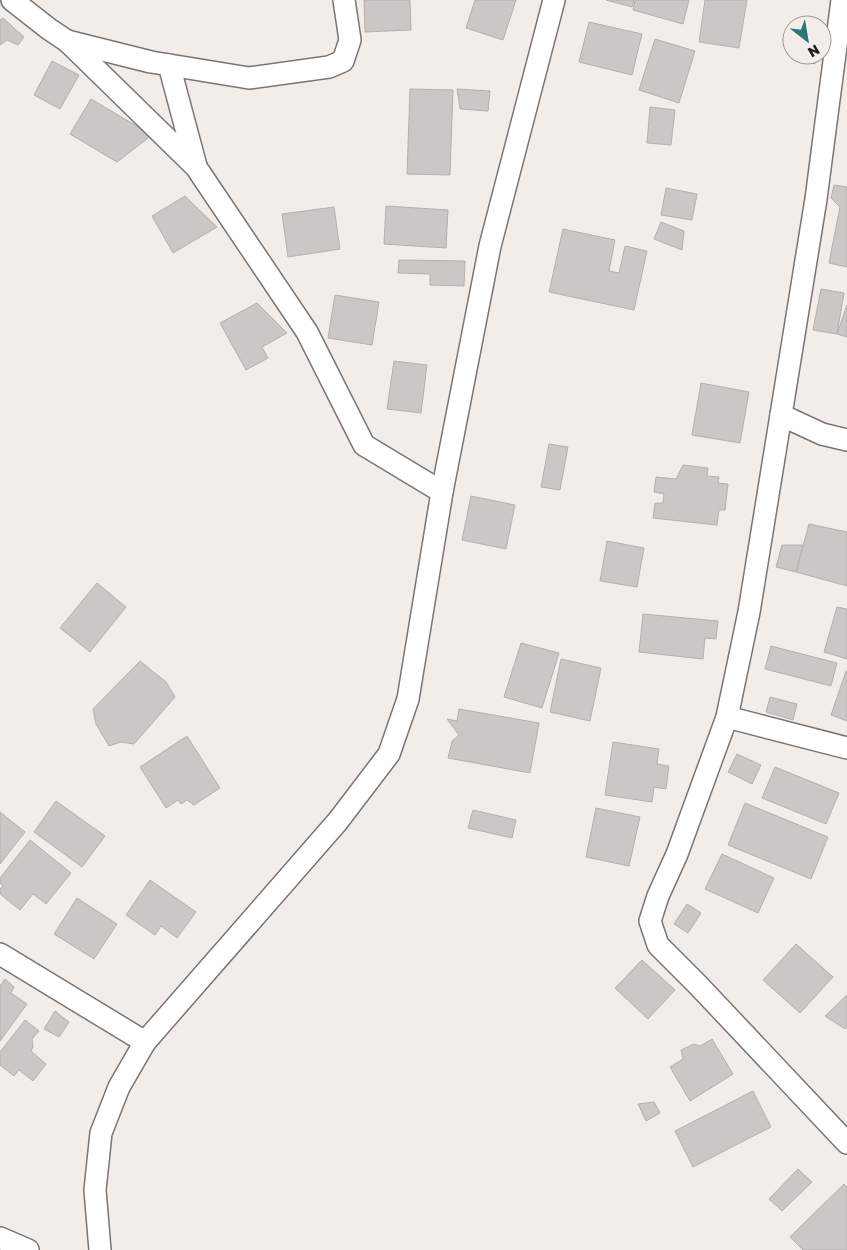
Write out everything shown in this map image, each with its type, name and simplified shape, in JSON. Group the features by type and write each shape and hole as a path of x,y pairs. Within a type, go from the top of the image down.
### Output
{"street":[{"path":"12,0 48,30 66,41 196,167 307,332 364,445 442,492"},
{"path":"66,41 169,65 249,78 329,67 343,61 350,40 344,0"},
{"path":"100,1250 95,1190 101,1133 119,1087 145,1042 338,821 389,754 408,699 442,492 490,246 554,0"},
{"path":"842,0 837,109 816,199 749,612 726,717 677,854 658,896 650,921 658,945 847,1143"},
{"path":"169,65 196,167"},
{"path":"781,415 822,434 847,440"},
{"path":"726,717 847,748"},
{"path":"0,954 145,1042"},
{"path":"0,1238 28,1250"}],"building":[{"path":"364,0 410,0 411,30 365,32"},
{"path":"475,0 516,0 503,40 466,28"},
{"path":"606,0 634,0 632,7"},
{"path":"635,0 689,0 683,24 633,10"},
{"path":"705,0 747,0 739,48 699,42"},
{"path":"3,18 24,37 18,45 7,40 0,45 0,20"},
{"path":"589,22 642,34 632,75 579,62"},
{"path":"655,39 695,51 679,103 639,90"},
{"path":"52,61 79,75 60,109 34,95"},
{"path":"410,89 453,90 450,175 407,174"},
{"path":"457,89 490,91 488,111 460,109"},
{"path":"91,99 152,135 117,162 70,134"},
{"path":"650,107 675,110 671,145 647,143"},
{"path":"834,185 847,187 847,267 829,263 840,207 831,198"},
{"path":"666,188 697,194 692,220 661,215"},
{"path":"185,196 217,227 173,253 152,216"},
{"path":"386,206 448,210 446,248 384,244"},
{"path":"334,207 340,249 288,257 282,214"},
{"path":"661,222 684,231 682,250 654,239"},
{"path":"563,229 615,240 609,271 619,273 625,246 647,251 634,310 549,292"},
{"path":"399,260 465,261 464,286 430,285 430,274 398,273"},
{"path":"821,289 844,293 837,334 813,330"},
{"path":"335,295 379,302 372,345 328,338"},
{"path":"257,303 287,333 262,347 268,358 246,370 220,323"},
{"path":"847,305 847,337 837,334"},
{"path":"394,361 427,365 421,413 387,409"},
{"path":"701,383 749,392 740,443 692,435"},
{"path":"549,444 568,447 560,490 541,487"},
{"path":"683,465 708,468 707,476 719,477 718,483 728,484 725,510 719,510 717,525 653,518 655,503 663,503 664,494 654,492 656,477 676,479"},
{"path":"471,496 515,505 506,549 462,540"},
{"path":"809,524 847,532 847,586 796,572"},
{"path":"607,541 644,548 637,587 600,581"},
{"path":"782,545 803,545 796,572 776,567"},
{"path":"97,583 126,607 90,652 60,628"},
{"path":"837,607 847,609 847,659 824,652"},
{"path":"643,614 718,621 716,639 705,638 703,659 639,652"},
{"path":"521,643 559,653 542,708 504,697"},
{"path":"771,646 837,663 831,686 765,669"},
{"path":"561,659 601,668 590,721 550,712"},
{"path":"140,661 166,682 175,697 134,744 121,742 109,746 96,724 93,709"},
{"path":"847,671 847,721 831,715"},
{"path":"770,697 797,704 793,720 766,712"},
{"path":"459,709 539,723 530,773 448,758 452,741 459,735 447,719 457,721"},
{"path":"187,736 220,788 194,805 187,800 181,804 178,800 166,808 140,767"},
{"path":"613,742 659,749 657,764 669,766 666,789 654,787 652,802 605,795"},
{"path":"737,754 761,765 752,784 728,772"},
{"path":"775,767 839,793 826,824 762,798"},
{"path":"56,801 105,836 82,867 34,832"},
{"path":"745,803 828,837 811,879 728,845"},
{"path":"596,808 640,817 629,866 586,857"},
{"path":"473,810 516,820 512,838 468,828"},
{"path":"0,812 25,832 0,864"},
{"path":"30,840 71,873 46,904 33,894 20,910 0,894 0,889 3,886 0,883 0,878"},
{"path":"722,854 774,878 758,913 705,889"},
{"path":"150,880 196,912 177,938 161,926 155,935 126,915"},
{"path":"77,898 117,924 94,959 54,934"},
{"path":"687,904 701,913 688,933 674,924"},
{"path":"796,944 833,977 800,1013 763,980"},
{"path":"642,960 675,990 648,1019 615,988"},
{"path":"5,979 14,987 11,993 27,1004 0,1041 0,986"},
{"path":"847,995 847,1027 845,1029 825,1016"},
{"path":"55,1011 69,1022 59,1037 44,1029"},
{"path":"25,1020 39,1031 32,1039 33,1047 31,1051 46,1064 33,1081 19,1070 14,1076 0,1065 0,1052"},
{"path":"712,1039 733,1074 690,1101 670,1067 683,1059 681,1050 694,1044 700,1046"},
{"path":"753,1091 771,1127 693,1167 675,1131"},
{"path":"654,1102 660,1113 646,1121 638,1104"},
{"path":"798,1169 812,1182 782,1211 769,1199"},
{"path":"844,1184 847,1188 847,1250 803,1250 790,1237"}]}
